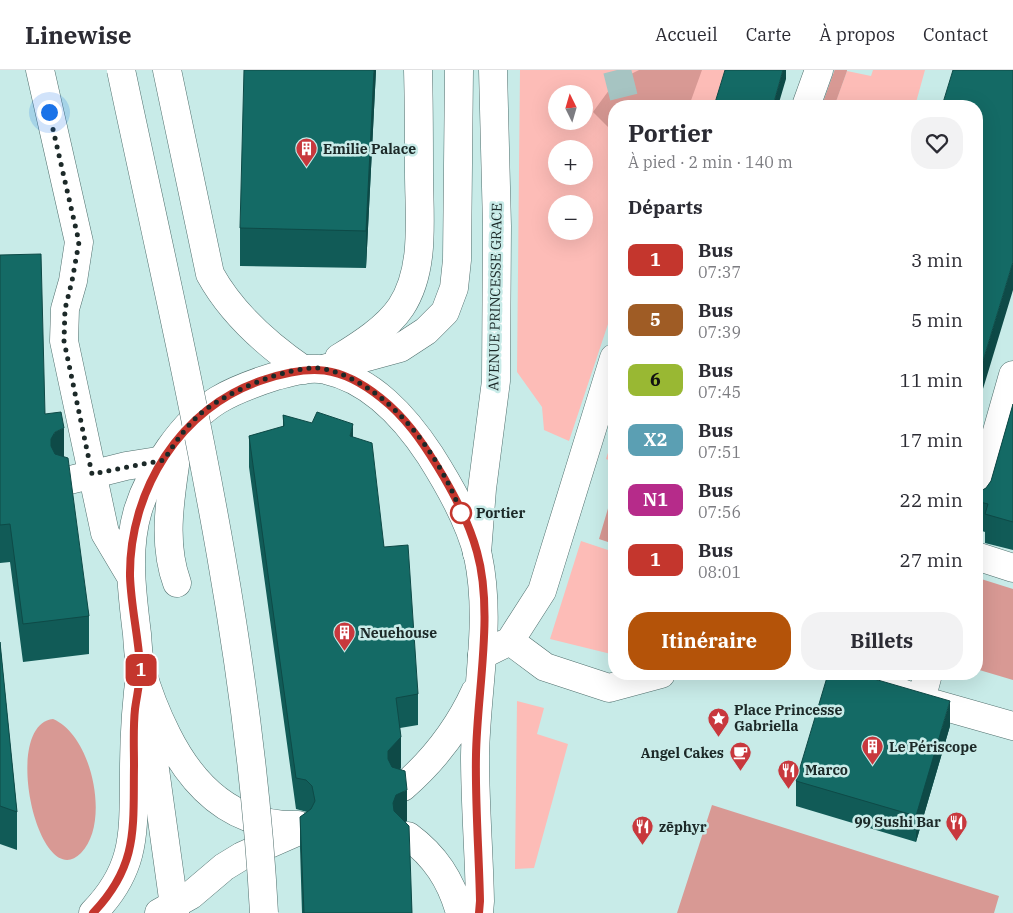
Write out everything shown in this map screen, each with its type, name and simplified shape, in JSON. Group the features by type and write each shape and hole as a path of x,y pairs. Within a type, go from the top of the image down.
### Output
{"main road":[{"path":"40,70 79,242 65,309 64,341 105,534 130,575"},
{"path":"122,70 212,499 234,629 253,779 264,913"},
{"path":"167,70 210,274 223,298 262,337 313,369 351,378 371,390 397,411 417,435 444,478 466,523 477,553 483,588 481,668 475,758 479,913"},
{"path":"313,369 355,348 381,328 400,309 410,291 417,264 419,235 418,70"},
{"path":"141,668 158,718 193,778 204,791 224,805 249,817 298,828 224,867 191,895 169,910 130,575 138,512 148,483 179,437 199,415 219,399 259,381 400,348 426,331 445,312 454,288 457,260 460,70"},
{"name":"AVENUE PRINCESSE GRACE","path":"477,553 482,490 496,381 497,226 493,70"},
{"path":"808,100 819,70"},
{"path":"983,480 1013,375"},
{"path":"403,787 421,771 458,726 481,668 510,641 542,591 608,377"},
{"path":"177,584 168,549 169,514 179,437"},
{"path":"66,481 164,460"},
{"path":"983,558 1013,568"},
{"path":"510,641 544,667 609,688 639,680"},
{"path":"93,913 104,902 122,873 131,850 135,803 135,711 141,668"},
{"path":"866,680 920,700 1013,726"},
{"path":"920,700 926,680"},
{"path":"408,836 425,848 438,864 448,879 460,913"}],"shaded area":[{"path":"520,70 786,70 778,100 608,100 608,324 569,441 544,430 542,407 517,372"},
{"path":"639,70 702,70 691,100 608,100 608,127 593,112 615,82"},
{"path":"873,70 925,70 917,100 836,100 847,71 871,76"},
{"path":"608,508 608,542 599,539"},
{"path":"581,541 608,550 608,653 550,639"},
{"path":"983,580 1013,589 1013,680 983,671"},
{"path":"517,701 544,708 537,734 568,744 534,868 515,869"},
{"path":"53,719 67,728 78,742 87,761 93,781 96,802 95,822 90,839 81,853 66,860 51,851 40,831 31,804 27,775 29,749 37,728"},
{"path":"712,805 999,896 994,913 677,913"}],"building":[{"name":"Emilie Palace","path":"244,70 374,70 366,231 240,228"},
{"path":"725,70 783,70 775,100 716,100"},
{"path":"953,70 1013,70 1013,262 983,361 983,100 944,100"},
{"path":"41,254 45,414 61,412 64,428 55,432 51,439 51,446 55,454 68,458 89,616 23,624 10,524 0,525 0,255"},
{"path":"1013,404 1013,522 985,514 988,504 983,503 983,490 991,481"},
{"name":"Neuehouse","path":"317,412 353,424 350,436 372,443 384,547 408,545 418,694 396,698 401,737 388,751 388,759 392,767 405,771 407,790 396,795 393,803 394,811 409,826 412,913 304,913 300,817 311,809 315,801 312,786 306,780 296,778 249,436 284,426 283,415 312,423"},
{"path":"0,642 17,812 0,806"},
{"name":"Le Périscope","path":"826,680 878,680 950,701 916,816 796,781"}],"waterway":[{"path":"830,100 841,70"}],"tunnel":[{"path":"617,70 624,100"}],"bus line":[{"name":"1","path":"93,913 104,902 122,873 131,850 135,803 135,711 141,668 130,575 138,512 148,483 179,437 199,415 219,399 259,381 304,370 323,369 351,378 371,390 397,411 417,435 444,478 466,523 477,553 482,581 483,603 482,655 475,758 479,913"}],"place":[{"name":"Emilie Palace","path":"307,168"},
{"name":"Portier","path":"461,513"},
{"name":"Neuehouse","path":"344,652"},
{"name":"Place Princesse Gabriella","path":"718,737"},
{"name":"Le Périscope","path":"873,766"},
{"name":"Angel Cakes","path":"740,772"},
{"name":"Marco","path":"789,789"},
{"name":"99 Sushi Bar","path":"957,841"},
{"name":"zēphyr","path":"643,846"}],"route":[{"path":"49,112 79,242 65,309 64,341 92,474 164,460 179,437 199,415 219,399 259,381 304,370 323,369 351,378 371,390 397,411 417,435 432,458 461,513"}]}
